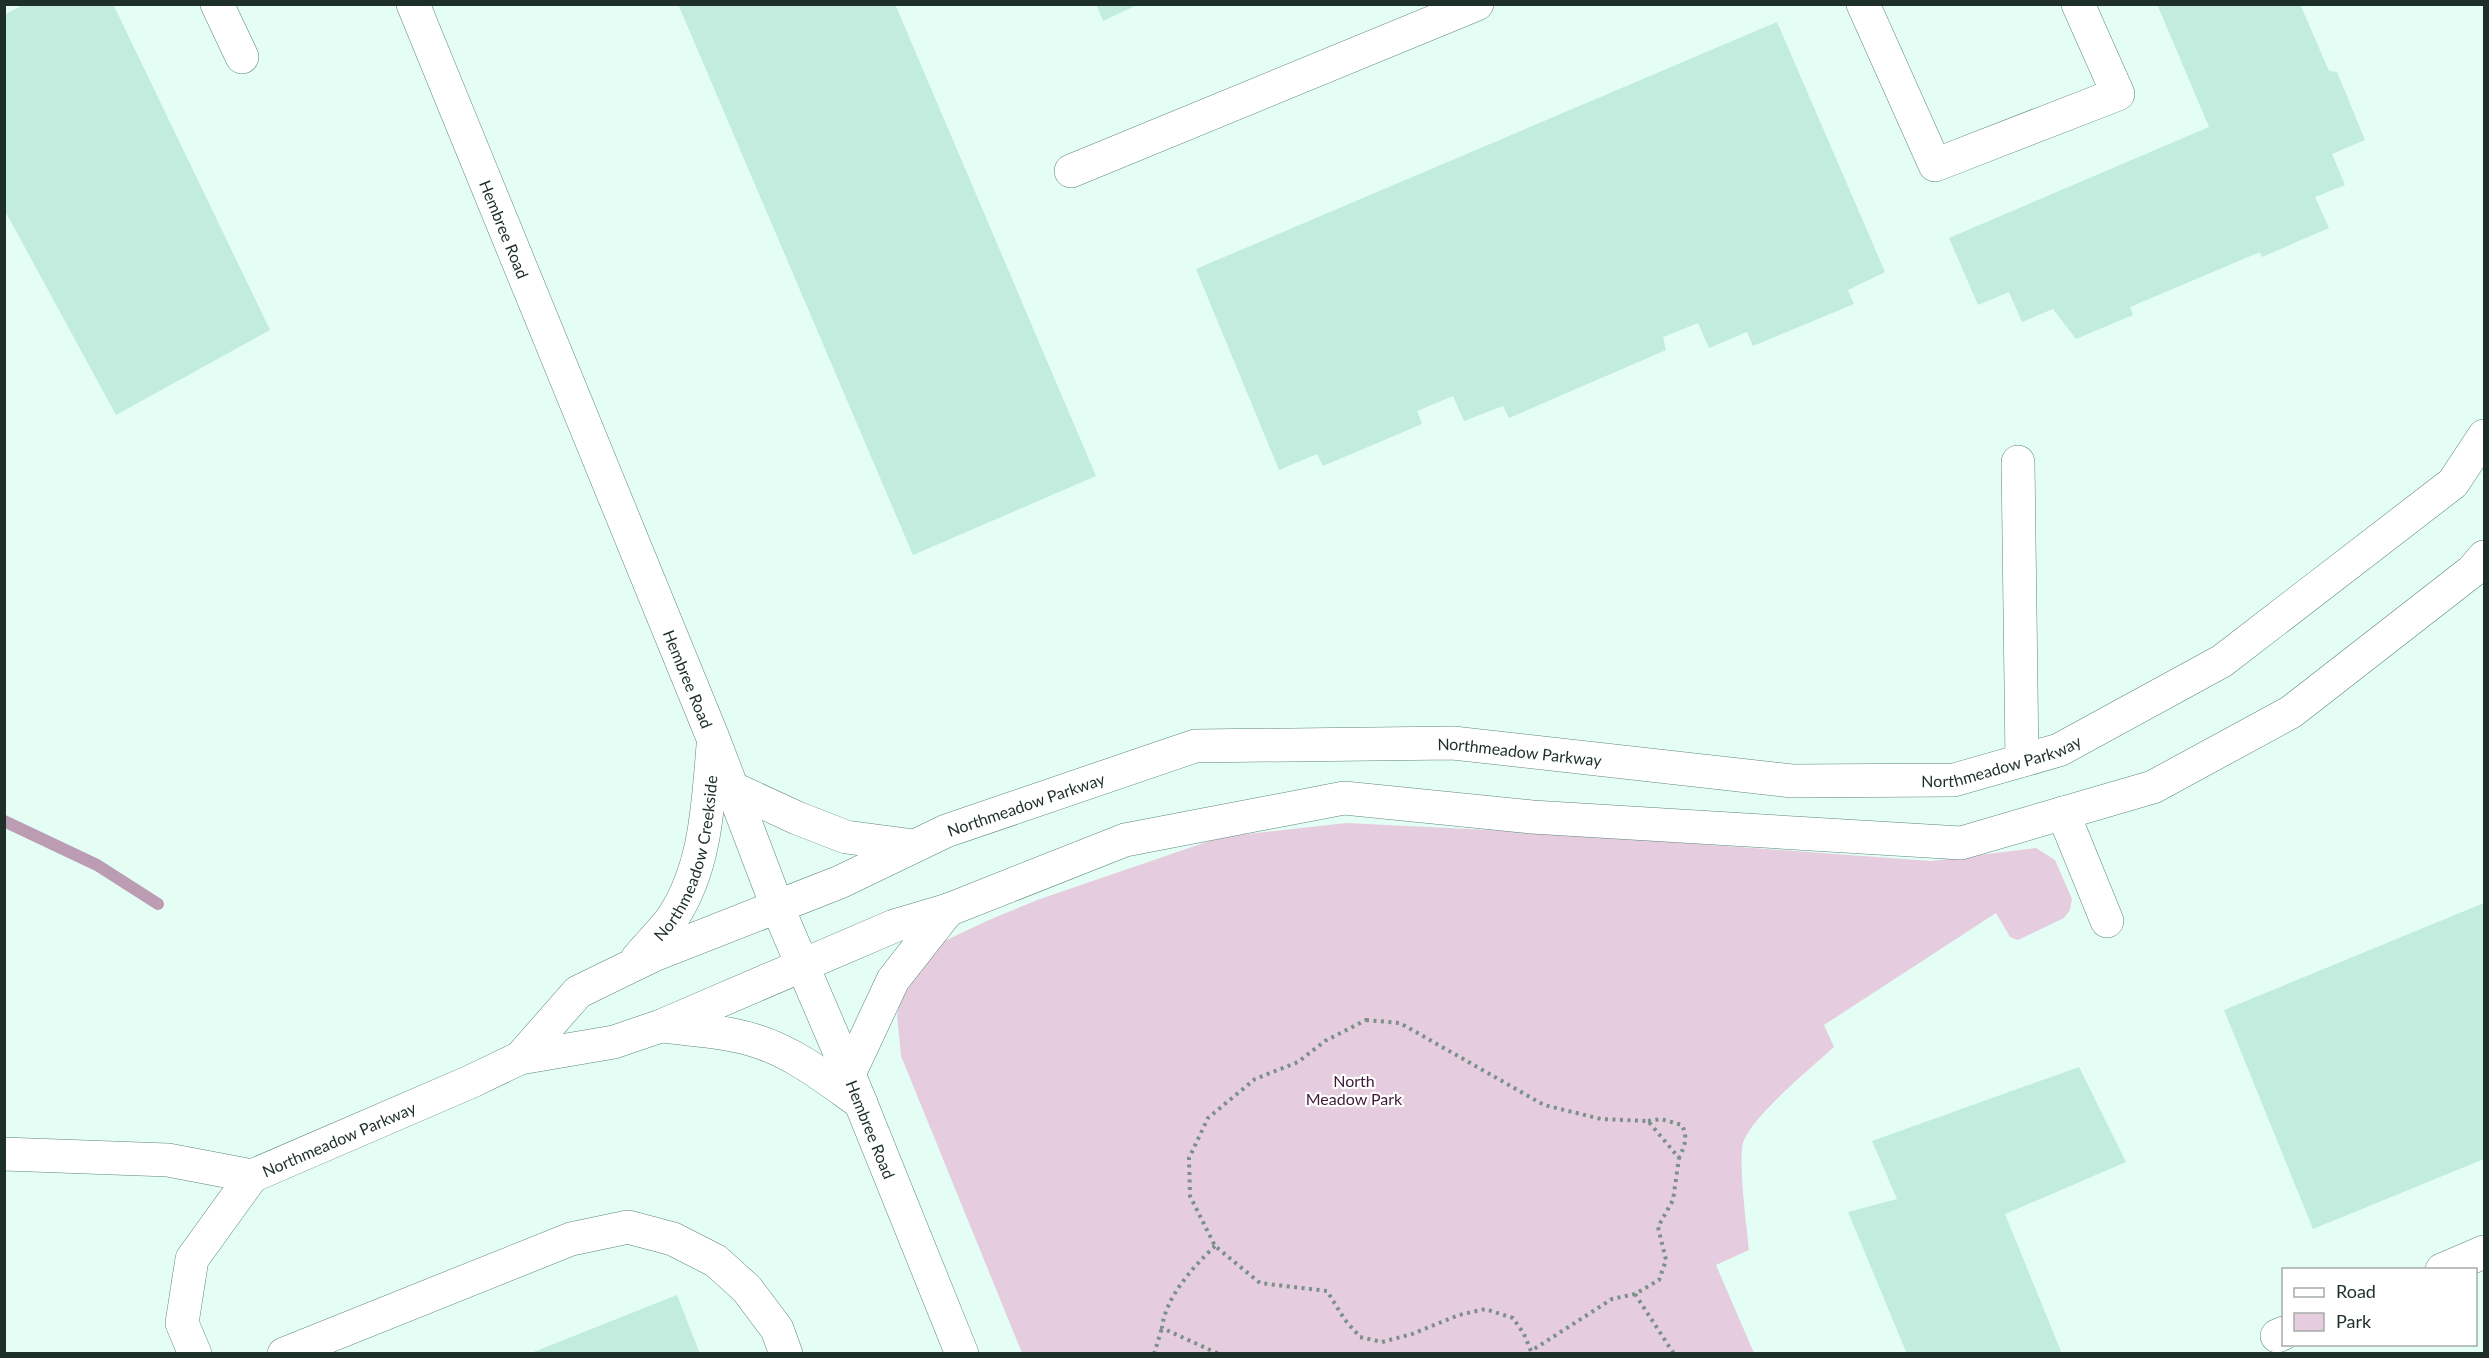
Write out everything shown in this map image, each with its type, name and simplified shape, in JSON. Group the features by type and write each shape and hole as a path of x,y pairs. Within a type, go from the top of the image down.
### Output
{"street":[{"path":"217,4 242,57"},
{"name":"Hembree Road","path":"413,4 713,738 777,906 855,1088 962,1353"},
{"path":"1071,171 1477,4"},
{"path":"1863,4 1935,165 2118,94 2078,4"},
{"name":"Northmeadow Parkway","path":"520,1058 578,992 654,955 840,882 946,831 1196,746 1453,743 1792,781 1954,780 2059,750 2222,661 2452,483 2484,436"},
{"path":"2018,462 2022,760"},
{"name":"Northmeadow Parkway","path":"4,1154 168,1160 252,1176 470,1082 520,1058 614,1042 661,1026 894,926 948,910 1125,840 1344,798 1532,817 1960,843 2153,787 2291,712 2472,571 2484,557"},
{"name":"Northmeadow Creekside","path":"631,966 672,919 686,895 705,831 713,738"},
{"path":"732,788 797,818 846,837 914,846"},
{"path":"2063,813 2107,921"},
{"path":"661,1026 752,1040 785,1052 815,1070 855,1088 893,980 948,910"},
{"path":"195,1353 182,1323 192,1259 252,1176"},
{"path":"284,1353 571,1239 628,1227 673,1239 716,1261 747,1289 777,1329 786,1353"},
{"path":"2444,1268 2484,1252"}],"path":[{"path":"1366,1020 1400,1023 1544,1105 1601,1119 1648,1121 1661,1119 1682,1125 1686,1134 1686,1144 1679,1158 1673,1200 1658,1227 1665,1260 1659,1280 1635,1294 1612,1299 1530,1352 1524,1334 1513,1318 1485,1309 1459,1315 1412,1334 1382,1342 1360,1336 1345,1320 1327,1291 1260,1283 1215,1246 1190,1196 1189,1158 1209,1118 1255,1079 1298,1062 1325,1041 1366,1020"},
{"path":"1648,1121 1679,1158"},
{"path":"1154,1353 1163,1314 1200,1260 1215,1246"},
{"path":"1635,1294 1674,1353"},
{"path":"1161,1328 1219,1353"}],"green space":[{"name":"North Meadow Park","path":"1346,823 1550,833 1931,861 2036,848 2055,860 2072,899 2070,910 2064,918 2018,940 2010,937 1996,913 1824,1025 1834,1047 1784,1092 1750,1129 1742,1148 1743,1193 1749,1250 1716,1265 1754,1353 1022,1353 901,1056 897,1015 906,978 936,945 1040,899 1221,837"}],"building":[{"path":"25,4 113,4 270,330 116,415 4,209 4,15"},
{"path":"678,4 895,4 1096,476 913,555"},
{"path":"1096,4 1139,4 1103,21"},
{"path":"2157,4 2300,4 2329,71 2337,72 2365,140 2332,154 2345,185 2315,197 2329,228 2262,257 2260,252 2130,307 2133,315 2076,339 2053,309 2022,322 2009,292 1978,305 1949,238 2209,127"},
{"path":"1777,22 1885,272 1848,290 1854,304 1753,346 1747,332 1709,348 1698,323 1663,337 1666,350 1509,418 1503,406 1464,421 1453,396 1417,411 1422,424 1323,466 1317,454 1279,470 1196,269"},
{"path":"2484,903 2484,1159 2313,1229 2224,1010"},
{"path":"2079,1067 2126,1162 2005,1214 2062,1354 1907,1354 1848,1212 1897,1199 1872,1141"},
{"path":"677,1295 700,1354 531,1354 531,1353"}],"waterway":[{"path":"4,821 97,865 158,904"}]}
